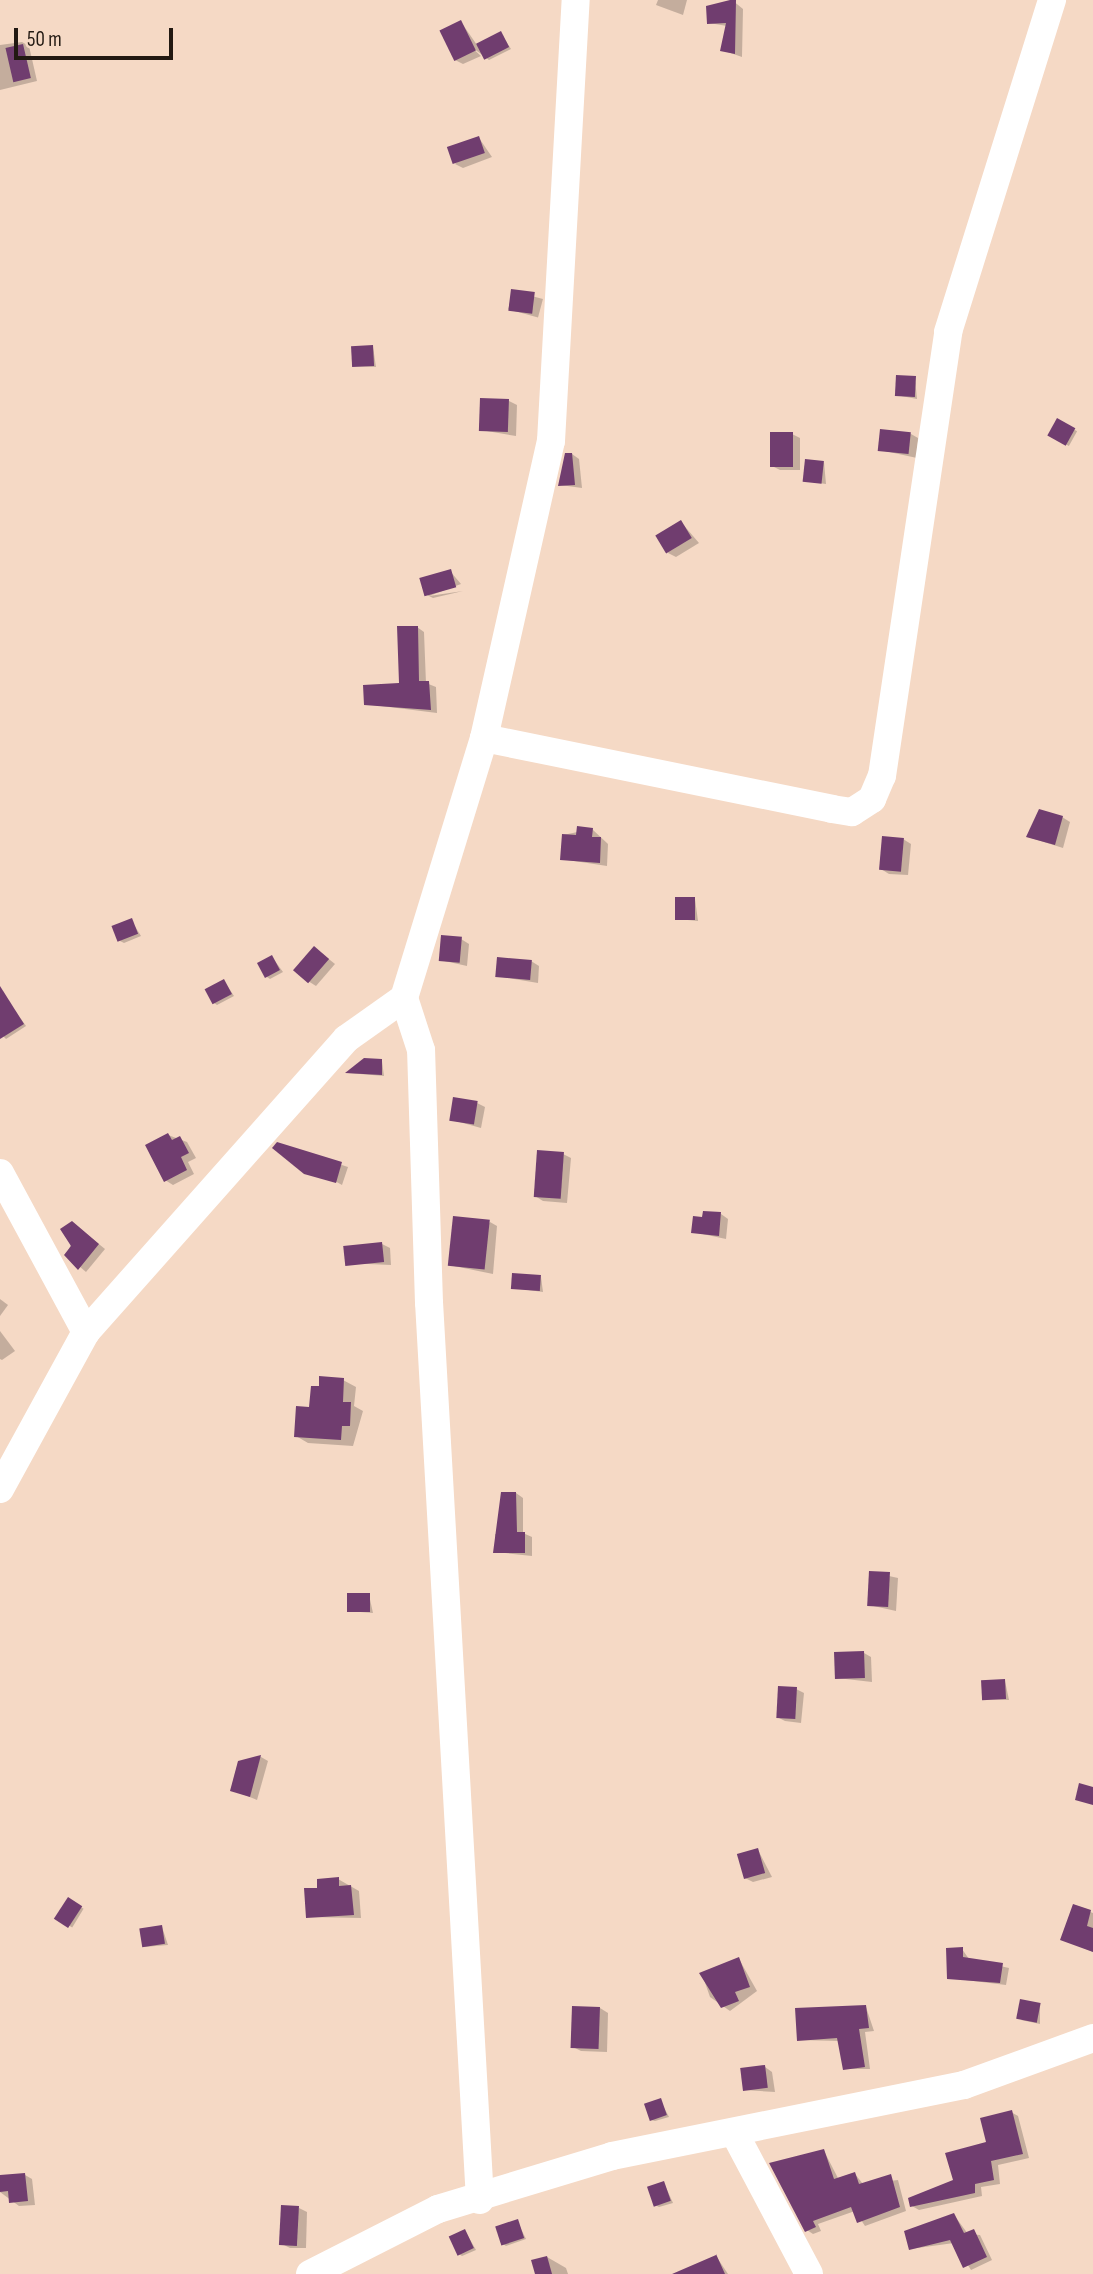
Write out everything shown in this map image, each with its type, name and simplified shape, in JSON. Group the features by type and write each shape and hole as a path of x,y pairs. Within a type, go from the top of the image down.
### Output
{"street":[{"path":"480,2200 429,1303 421,1050 404,998 484,738 551,442 576,0"},
{"path":"484,738 842,810 872,799 881,776 948,332 1052,0"},
{"path":"0,1489 86,1332 346,1039 404,998"},
{"path":"0,1173 86,1332"},
{"path":"310,2274 438,2209 480,2200 612,2157 736,2136 964,2085 1093,2038"},
{"path":"736,2136 809,2274"}],"building":[{"path":"736,0 735,54 720,51 726,23 707,24 706,6"},
{"path":"461,20 476,51 454,61 439,31"},
{"path":"501,31 509,47 484,60 476,44"},
{"path":"23,44 31,78 13,82 5,48"},
{"path":"479,136 485,153 453,164 447,147"},
{"path":"511,289 535,292 532,314 508,311"},
{"path":"373,345 374,366 352,367 351,346"},
{"path":"896,375 916,376 915,397 895,396"},
{"path":"480,398 509,399 508,432 479,431"},
{"path":"1057,418 1075,428 1066,446 1047,435"},
{"path":"880,429 911,432 909,454 878,451"},
{"path":"770,432 793,432 793,467 770,467"},
{"path":"565,453 572,453 575,485 558,486"},
{"path":"805,459 824,461 821,484 803,482"},
{"path":"681,520 692,538 666,553 655,535"},
{"path":"451,569 456,587 425,596 419,578"},
{"path":"397,626 418,626 419,681 429,681 431,710 364,705 363,685 399,683"},
{"path":"1039,809 1063,816 1055,845 1026,837"},
{"path":"577,826 593,828 592,837 601,837 600,863 560,860 562,834 576,835"},
{"path":"882,836 904,838 901,872 879,870"},
{"path":"675,897 695,897 695,920 675,920"},
{"path":"132,918 138,934 118,942 111,926"},
{"path":"441,935 462,937 460,963 439,961"},
{"path":"314,946 329,959 308,983 293,970"},
{"path":"272,955 280,970 265,978 257,963"},
{"path":"497,957 532,960 530,980 495,977"},
{"path":"224,979 232,994 213,1004 205,989"},
{"path":"0,986 24,1024 0,1039"},
{"path":"364,1058 382,1059 382,1075 345,1073"},
{"path":"453,1097 478,1101 474,1125 449,1121"},
{"path":"168,1133 172,1140 180,1136 189,1153 181,1157 187,1170 164,1182 145,1145"},
{"path":"277,1142 342,1162 336,1183 304,1174 272,1148"},
{"path":"537,1150 564,1152 561,1199 534,1197"},
{"path":"703,1211 721,1212 719,1236 691,1233 693,1216 702,1217"},
{"path":"453,1216 490,1220 485,1270 448,1266"},
{"path":"72,1221 99,1244 78,1270 64,1255 71,1246 60,1229"},
{"path":"382,1242 384,1262 345,1266 343,1246"},
{"path":"512,1273 541,1275 540,1291 511,1289"},
{"path":"319,1376 344,1378 343,1402 351,1402 350,1426 342,1426 341,1440 294,1437 296,1406 309,1407 311,1386 319,1386"},
{"path":"501,1492 516,1492 517,1532 525,1532 525,1553 493,1553"},
{"path":"869,1571 890,1572 888,1607 867,1606"},
{"path":"347,1593 370,1593 370,1612 347,1612"},
{"path":"864,1651 865,1678 835,1679 834,1652"},
{"path":"1005,1679 1006,1699 982,1700 981,1680"},
{"path":"778,1686 797,1687 795,1719 776,1718"},
{"path":"261,1755 250,1797 230,1791 238,1761"},
{"path":"1079,1783 1093,1787 1093,1805 1075,1800"},
{"path":"758,1848 765,1873 744,1879 737,1854"},
{"path":"339,1877 339,1886 351,1885 354,1915 306,1918 304,1888 317,1888 317,1879"},
{"path":"68,1897 82,1906 68,1928 54,1919"},
{"path":"1073,1904 1091,1910 1087,1926 1093,1928 1093,1952 1060,1940"},
{"path":"162,1925 165,1944 142,1947 139,1929"},
{"path":"963,1947 963,1957 1003,1963 1000,1983 947,1979 946,1948"},
{"path":"739,1957 750,1987 735,1992 739,2001 721,2008 699,1973"},
{"path":"1020,1999 1041,2003 1037,2023 1016,2019"},
{"path":"866,2005 869,2028 859,2029 865,2067 843,2070 837,2038 797,2041 795,2008"},
{"path":"572,2006 600,2007 599,2049 571,2048"},
{"path":"765,2065 768,2088 743,2091 740,2068"},
{"path":"661,2098 667,2115 650,2121 644,2104"},
{"path":"1012,2110 1023,2154 991,2161 994,2180 975,2184 975,2193 910,2207 908,2198 953,2180 945,2153 986,2142 980,2118"},
{"path":"824,2149 834,2179 855,2172 859,2184 891,2174 900,2207 857,2223 851,2207 813,2221 816,2227 805,2232 769,2163"},
{"path":"25,2173 28,2201 9,2203 8,2191 0,2192 0,2175"},
{"path":"664,2181 671,2201 654,2207 647,2187"},
{"path":"281,2205 299,2206 297,2246 279,2245"},
{"path":"954,2213 964,2233 974,2229 987,2257 963,2268 950,2240 909,2250 904,2231"},
{"path":"518,2219 524,2238 501,2245 495,2226"},
{"path":"465,2229 474,2248 458,2256 449,2237"},
{"path":"716,2255 725,2274 672,2274"},
{"path":"547,2256 552,2274 535,2274 531,2260"}]}
